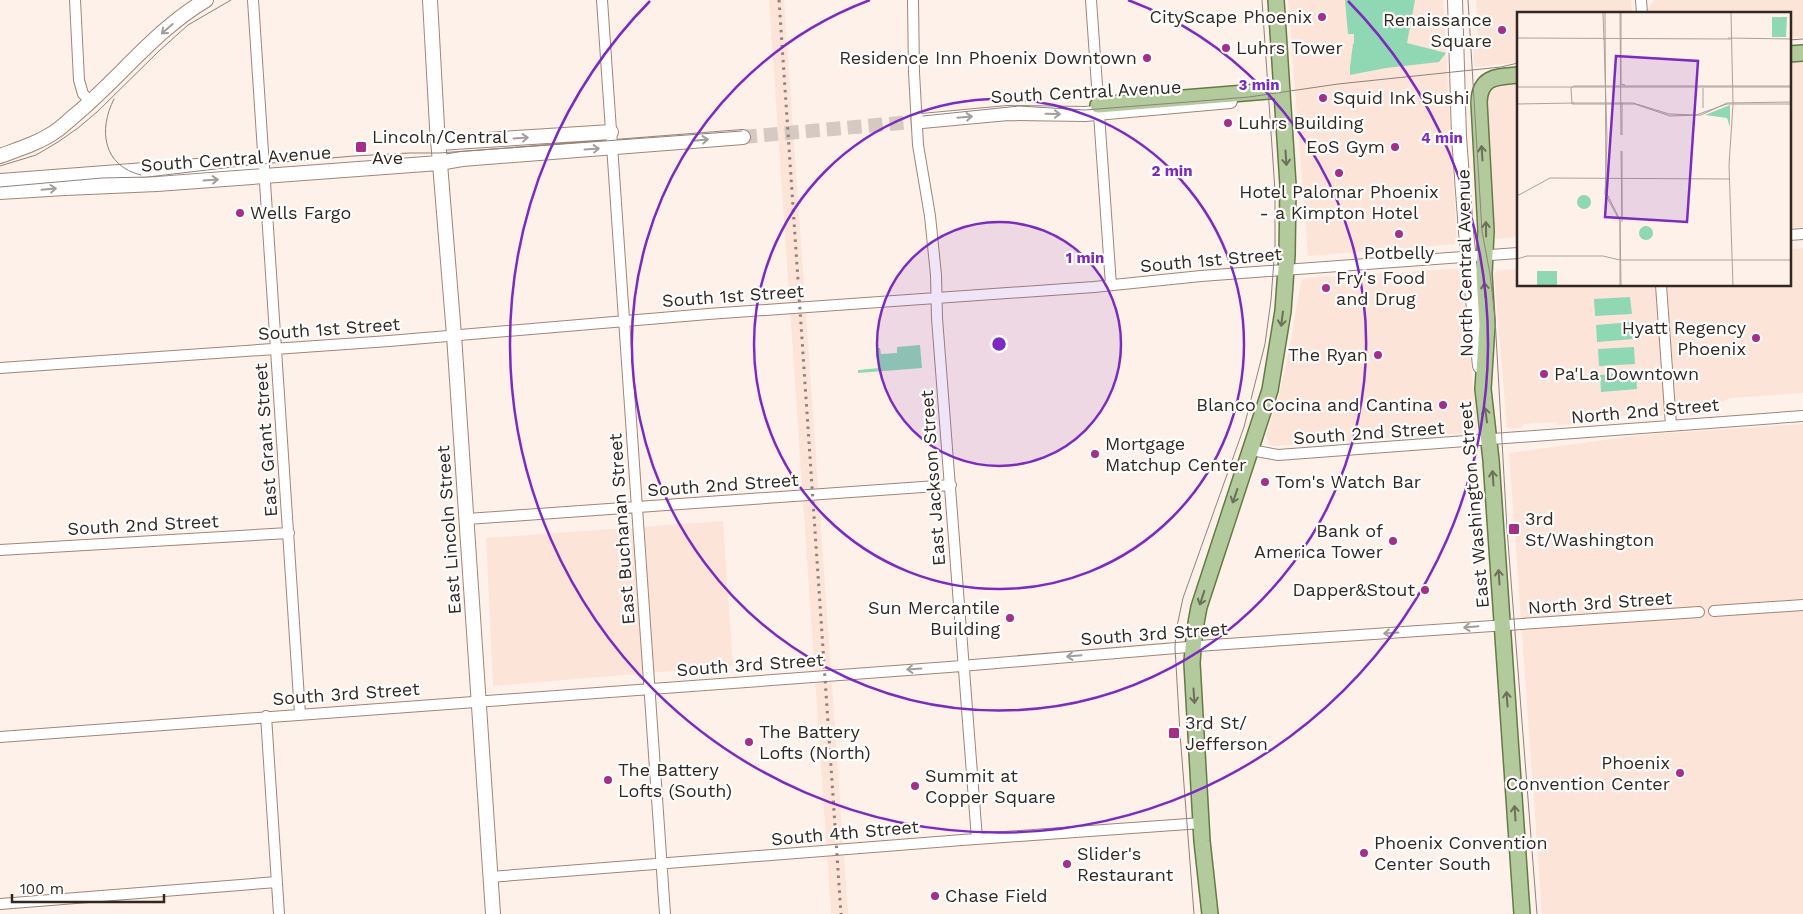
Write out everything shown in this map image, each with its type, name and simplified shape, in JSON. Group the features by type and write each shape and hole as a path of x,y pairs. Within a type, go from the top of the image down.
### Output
{"main road":[{"path":"0,156 35,143 57,131 91,102 162,33 186,12 206,0"},
{"name":"East Lincoln Street","path":"430,0 439,163 454,335 493,914"},
{"path":"1200,914 1199,881 1202,823 1192,663 1194,628 1228,514 1270,390 1279,342 1286,270 1288,185 1276,0"},
{"name":"East Washington Street","path":"1455,0 1459,136 1468,256 1490,440 1522,914"},
{"path":"1790,54 1803,53"},
{"name":"North Central Avenue","path":"1483,389 1488,340 1484,274 1486,231 1479,102 1480,90 1487,81 1496,77 1517,75"},
{"path":"1098,107 1188,102 1282,90"},
{"name":"South Central Avenue","path":"919,118 1012,113 1085,114 1098,107"},
{"name":"South Central Avenue","path":"0,192 157,184 264,167 439,163 612,140 743,137"},
{"path":"438,143 612,140"},
{"path":"0,181 264,167"},
{"path":"1202,841 1210,914"}],"street":[{"path":"75,0 79,80 83,94 91,102"},
{"name":"East Grant Street","path":"253,0 300,714"},
{"name":"East Buchanan Street","path":"602,0 665,914"},
{"name":"East Jackson Street","path":"913,0 914,72 919,118 918,145 930,216 977,839"},
{"path":"1090,0 1111,285"},
{"path":"1790,235 1803,234"},
{"name":"South 1st Street","path":"0,368 276,350 624,321 1517,253"},
{"path":"1661,286 1671,425"},
{"name":"North 2nd Street","path":"1490,440 1803,416"},
{"name":"South 2nd Street","path":"1251,450 1278,455 1490,440"},
{"name":"South 2nd Street","path":"467,519 951,485"},
{"name":"South 2nd Street","path":"0,550 289,533"},
{"path":"1714,611 1803,605"},
{"name":"North 3rd Street","path":"1502,625 1699,612"},
{"name":"South 3rd Street","path":"0,737 1502,625"},
{"path":"266,716 279,914"},
{"name":"South 4th Street","path":"490,877 1202,823"},
{"path":"0,904 277,882"}],"shaded area":[{"path":"769,0 784,0 848,914 831,914"},
{"path":"1288,0 1443,0 1457,244 1308,256"},
{"path":"1476,0 1631,0 1632,12 1517,12 1517,62 1476,67 1474,64 1473,42 1478,41"},
{"path":"1654,0 1803,0 1803,37 1790,38 1790,12 1648,12"},
{"path":"1803,62 1803,227 1790,228 1790,63"},
{"path":"1517,83 1517,237 1496,239 1491,236 1490,185 1492,184 1486,92 1496,84"},
{"path":"1803,248 1803,393 1732,398 1725,400 1706,414 1684,416 1679,414 1676,410 1667,286 1790,286 1790,249"},
{"name":"The Ryan","path":"1457,269 1462,275 1477,422 1476,429 1467,433 1274,446 1269,444 1266,435 1278,399 1289,351 1301,281 1306,278"},
{"path":"1517,269 1517,286 1656,286 1664,415 1654,417 1652,414 1578,420 1576,424 1558,425 1556,422 1524,424 1522,428 1507,428 1494,274 1497,270"},
{"path":"1803,424 1803,914 1542,914 1509,453 1641,435"},
{"path":"723,521 733,666 493,686 486,538"}],"green space":[{"path":"1345,0 1415,0 1407,43 1446,53 1439,62 1386,68 1350,75 1354,34 1348,34"},
{"path":"1630,297 1632,314 1595,316 1594,299"},
{"path":"1632,322 1634,339 1597,342 1596,325"},
{"path":"920,345 922,368 858,373 858,370 880,368 879,357 876,357 876,348 880,348 881,354 897,353 897,347"},
{"path":"1634,347 1635,364 1599,366 1598,349"},
{"path":"1636,372 1637,389 1601,392 1600,375"}],"tunnel":[{"path":"743,137 922,121"}],"tram line":[{"path":"0,166 36,155 78,128 188,25 231,0"},
{"path":"1194,914 1180,733 1175,648 1176,631 1183,598 1244,427 1265,344 1271,300 1275,246 1275,191 1262,0"},
{"path":"1468,0 1482,231 1490,274 1495,318 1507,529 1537,914"},
{"path":"1790,40 1803,39"},
{"path":"923,116 1019,106 1085,110 1249,97 1338,84 1501,67 1517,63"},
{"path":"114,99 106,123 107,145 119,164 141,175"},
{"path":"0,187 102,178 148,177 249,165 354,156 439,153 742,131"}],"railway":[{"path":"779,0 841,914"}],"place":[{"name":"CityScape Phoenix","path":"1322,17"},
{"name":"Renaissance Square","path":"1502,30"},
{"name":"Luhrs Tower","path":"1226,48"},
{"name":"Residence Inn Phoenix Downtown","path":"1147,58"},
{"name":"Squid Ink Sushi","path":"1323,98"},
{"name":"Luhrs Building","path":"1228,123"},
{"name":"Lincoln/Central Ave","path":"361,147"},
{"name":"EoS Gym","path":"1395,147"},
{"name":"Hotel Palomar Phoenix - a Kimpton Hotel","path":"1339,173"},
{"name":"Wells Fargo","path":"240,213"},
{"name":"Potbelly","path":"1399,234"},
{"name":"Fry's Food and Drug","path":"1326,288"},
{"name":"Hyatt Regency Phoenix","path":"1756,338"},
{"name":"The Ryan","path":"1378,355"},
{"name":"Pa'La Downtown","path":"1544,374"},
{"name":"Blanco Cocina and Cantina","path":"1443,405"},
{"name":"Mortgage Matchup Center","path":"1095,454"},
{"name":"Tom's Watch Bar","path":"1265,482"},
{"name":"3rd St/Washington","path":"1514,529"},
{"name":"Bank of America Tower","path":"1393,541"},
{"name":"Dapper&Stout","path":"1425,590"},
{"name":"Sun Mercantile Building","path":"1010,618"},
{"name":"3rd St/ Jefferson","path":"1174,733"},
{"name":"The Battery Lofts (North)","path":"749,742"},
{"name":"Phoenix Convention Center","path":"1680,773"},
{"name":"The Battery Lofts (South)","path":"608,780"},
{"name":"Summit at Copper Square","path":"915,786"},
{"name":"Phoenix Convention Center South","path":"1364,853"},
{"name":"Slider's Restaurant","path":"1067,864"},
{"name":"Chase Field","path":"935,896"}]}
